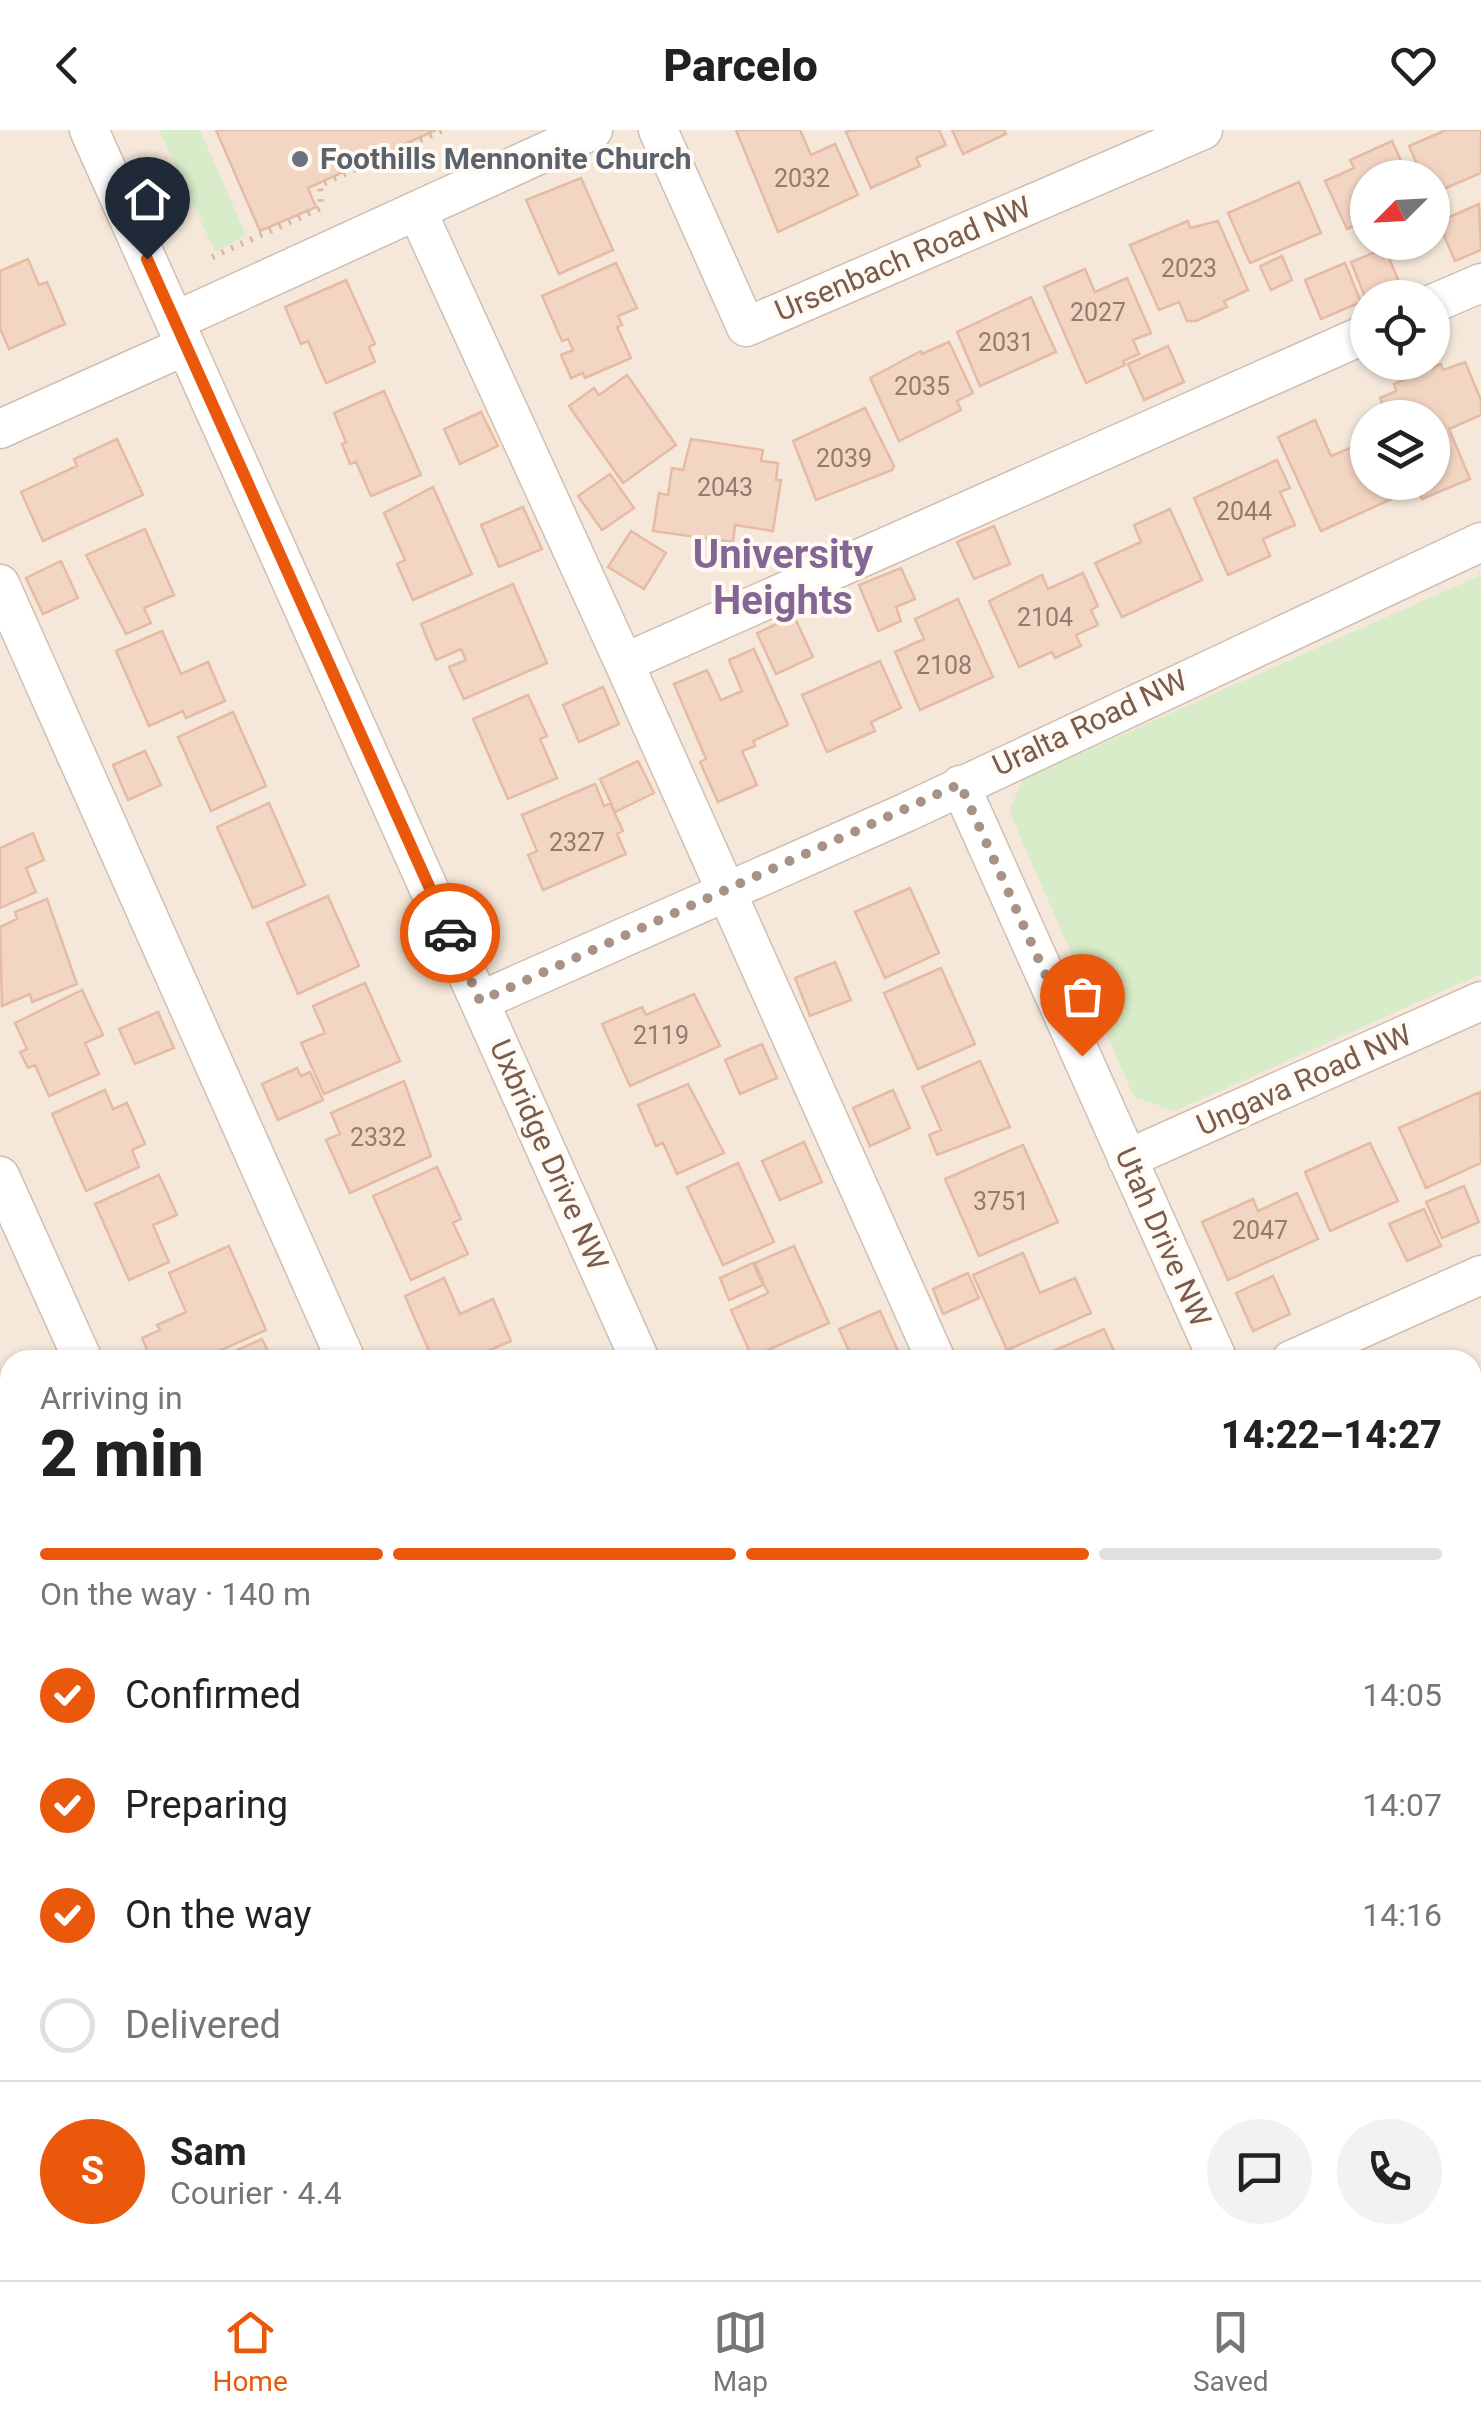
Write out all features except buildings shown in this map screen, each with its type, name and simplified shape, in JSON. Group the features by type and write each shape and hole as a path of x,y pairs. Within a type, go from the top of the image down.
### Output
{"street":[{"name":"Uxbridge Drive NW","path":"89,130 636,1350"},
{"path":"0,428 417,211 530,142 593,130"},
{"name":"Ursenbach Road NW","path":"658,130 746,327 1203,130"},
{"path":"417,211 931,1350"},
{"path":"1450,296 1481,283"},
{"path":"624,663 1350,341"},
{"name":"Uralta Road NW","path":"480,1001 1481,542"},
{"path":"0,584 342,1350"},
{"name":"Utah Drive NW","path":"960,784 1213,1350"},
{"name":"Ungava Road NW","path":"1127,1158 1481,1000"},
{"path":"0,1176 78,1350"},
{"path":"1313,1350 1481,1275"}],"path":[{"path":"212,257 321,208 320,185 442,130"}],"shaded area":[{"path":"0,130 1481,130 1481,1350 0,1350"}],"green space":[{"path":"159,130 200,130 246,235 215,252"},
{"path":"1481,575 1481,974 1175,1111 1134,1097 1009,811 1023,779"}],"way so far":[{"path":"450,933 480,1001 907,812 960,784 1082,1056"}],"place":[{"name":"Foothills Mennonite Church","path":"300,159"}],"district":[{"name":"University Heights","path":"783,577"}],"route":[{"path":"147,259 450,933"}]}
